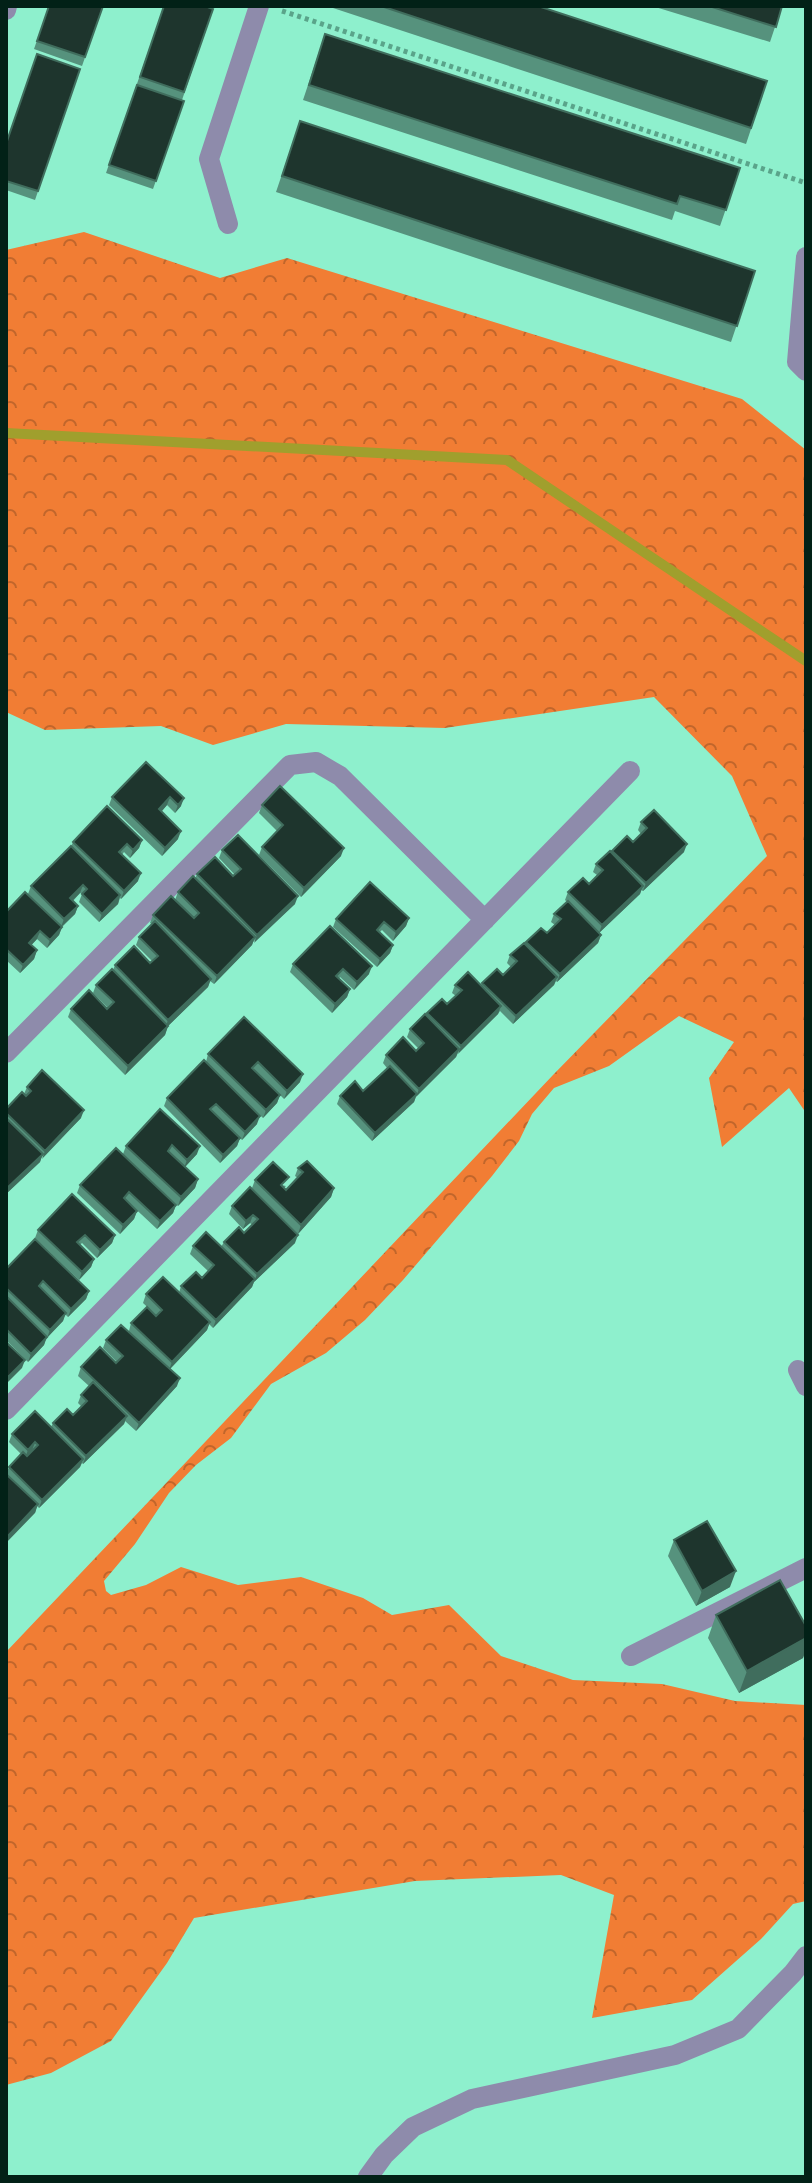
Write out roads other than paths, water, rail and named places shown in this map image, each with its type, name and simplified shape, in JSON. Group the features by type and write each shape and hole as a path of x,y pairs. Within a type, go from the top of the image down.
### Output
{"lane":[{"path":"228,224 209,159 259,6"},
{"path":"806,257 797,362 806,371"},
{"path":"6,1053 290,765 316,762 340,776 485,920"},
{"path":"6,1410 630,771"},
{"path":"631,1656 806,1568"},
{"path":"368,2177 384,2155 413,2127 472,2099 675,2055 738,2029 806,1956"}],"waterway":[{"path":"6,433 507,460 806,661"}]}
